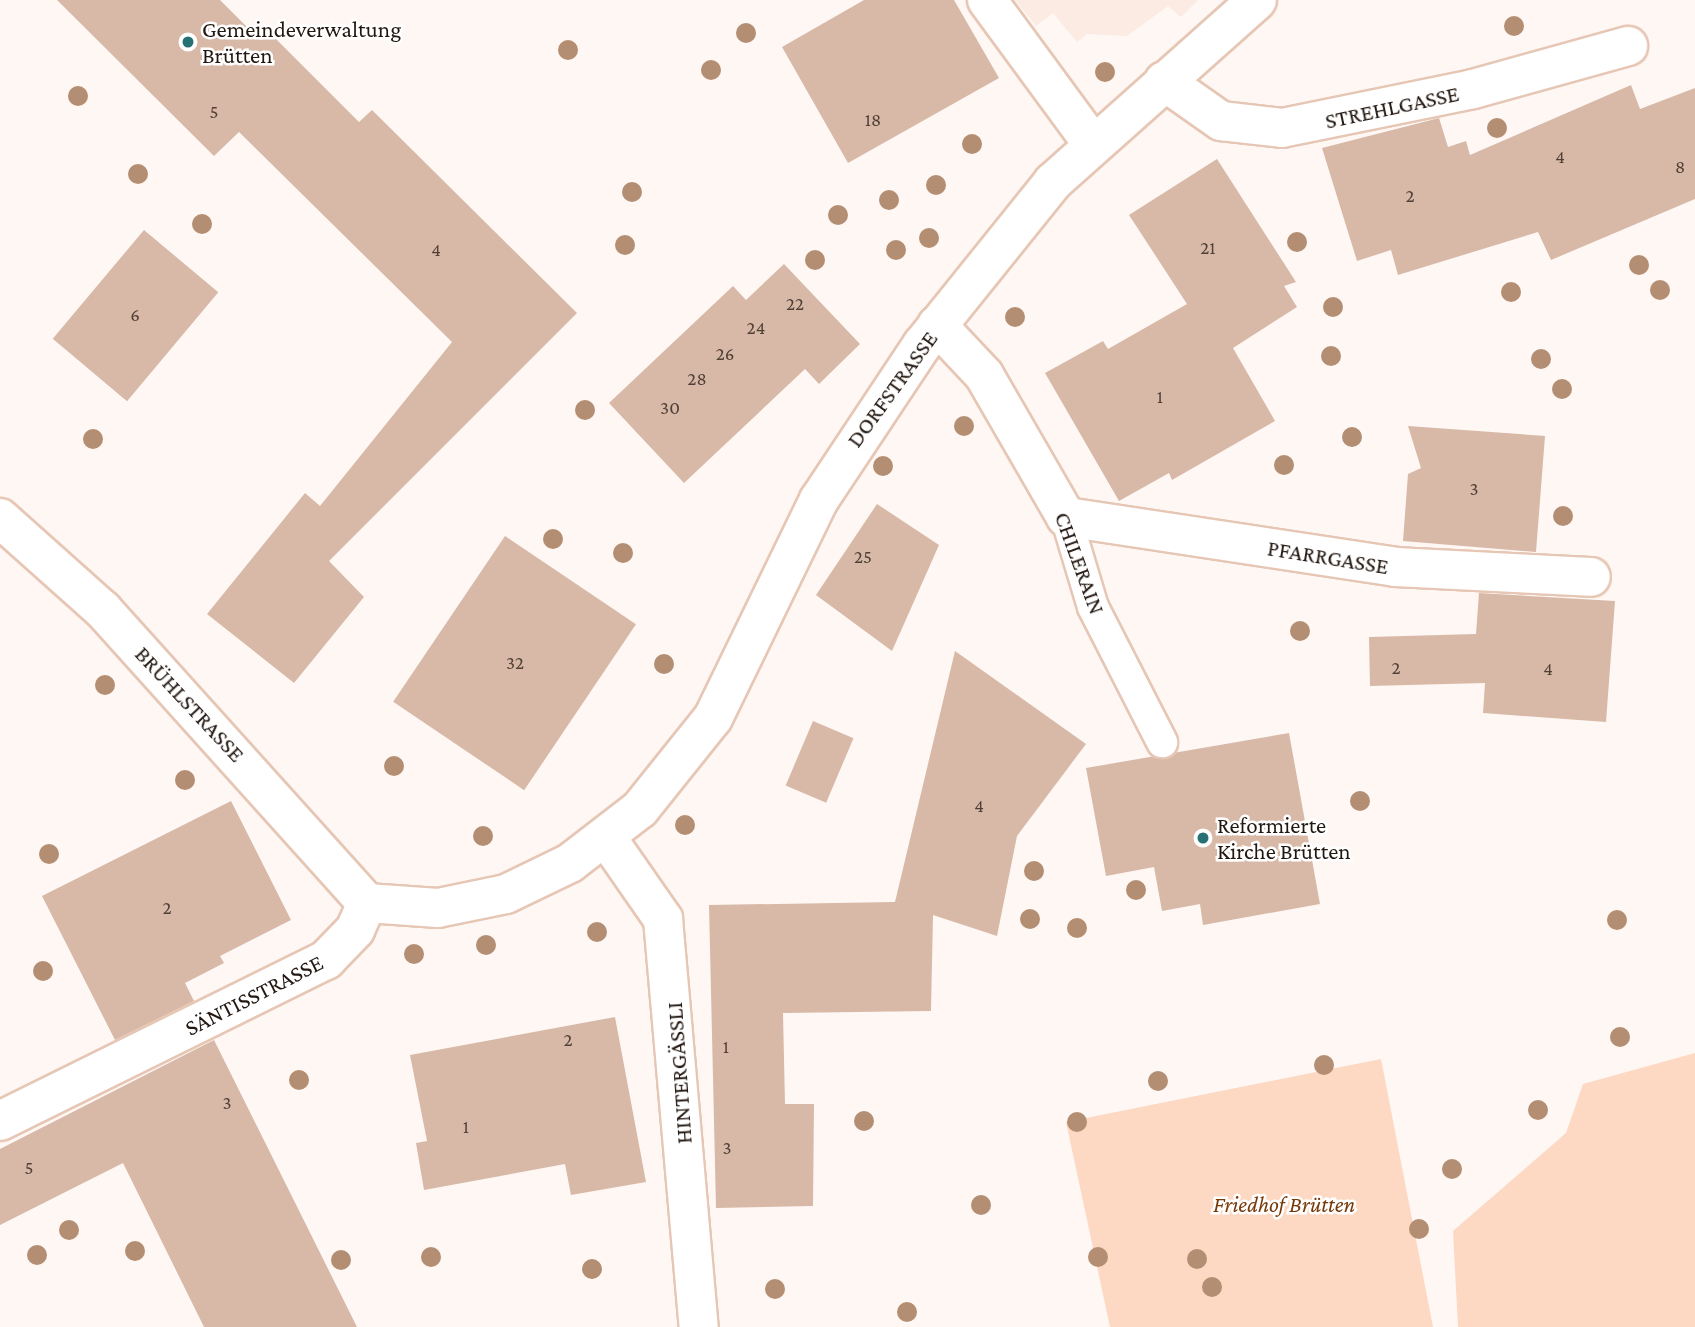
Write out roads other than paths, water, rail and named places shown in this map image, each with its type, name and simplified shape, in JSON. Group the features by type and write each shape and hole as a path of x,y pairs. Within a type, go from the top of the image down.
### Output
{"street":[{"path":"987,0 1091,142"},
{"name":"DORFSTRASSE","path":"606,837 669,777 713,718 840,463 937,326 1091,142 1256,0"},
{"name":"STREHLGASSE","path":"1164,81 1221,121 1282,128 1402,105 1628,46"},
{"name":"CHILERAIN","path":"937,326 984,375 1066,517"},
{"name":"PFARRGASSE","path":"1066,517 1420,570 1591,577"},
{"name":"BRÜHLSTRASSE","path":"0,518 103,610 367,903"},
{"path":"367,903 475,904 532,884 606,837"},
{"name":"HINTERGÄSSLI","path":"606,837 663,919 699,1327"},
{"name":"SÄNTISSTRASSE","path":"0,1121 326,960 355,930 367,903"}],"lane":[{"name":"CHILERAIN","path":"1066,517 1093,607 1162,741"}],"place":[{"name":"Gemeindeverwaltung Brütten","path":"188,42"},
{"name":"Reformierte Kirche Brütten","path":"1203,838"}],"park label":[{"name":"Friedhof Brütten","path":"1284,1204"}]}
